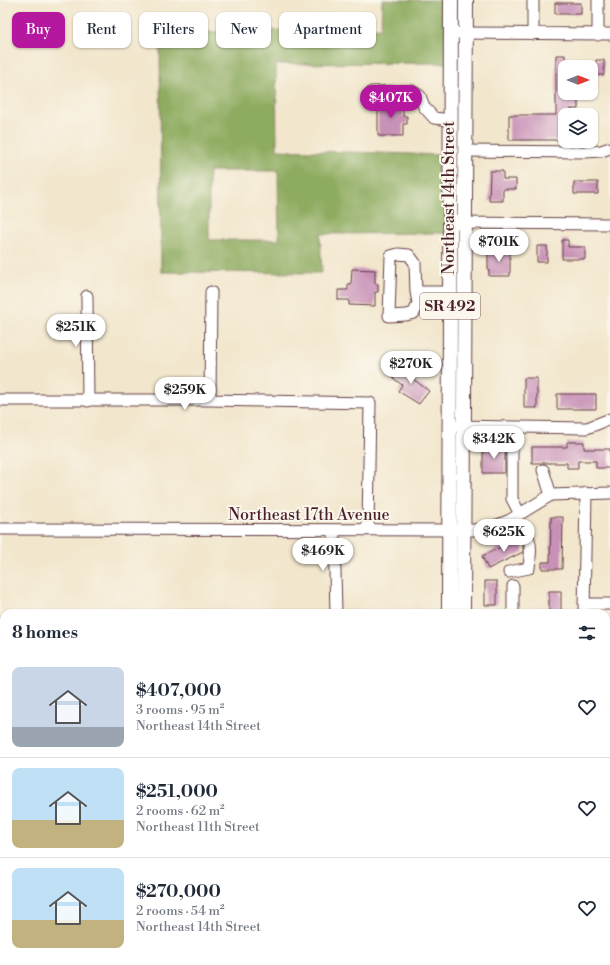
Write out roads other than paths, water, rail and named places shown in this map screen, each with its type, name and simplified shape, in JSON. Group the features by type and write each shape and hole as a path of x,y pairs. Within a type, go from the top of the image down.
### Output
{"main road":[{"name":"Northeast 14th Street","path":"451,0 450,292 463,530 463,609"},
{"name":"Northeast 14th Street","path":"449,609 449,530 457,426 465,223 466,0"}],"street":[{"path":"533,0 533,34"},
{"path":"598,0 598,35"},
{"path":"451,33 610,34"},
{"path":"372,92 412,91 420,96 424,107 434,118 451,120"},
{"path":"465,151 586,152 601,151 610,148"},
{"path":"450,223 610,224"},
{"path":"398,254 409,255 416,263 416,292 418,303 414,313 389,316 391,256 398,254"},
{"path":"210,400 211,292"},
{"path":"416,292 450,292"},
{"path":"87,296 88,400"},
{"path":"0,400 370,402 368,529"},
{"path":"457,426 587,428 610,419"},
{"path":"509,572 529,568 531,548 528,534 516,516 512,499 512,427"},
{"path":"543,470 551,495"},
{"path":"586,493 584,608 610,604"},
{"name":"Northeast 17th Avenue","path":"0,529 463,530 490,528 516,516 551,495 610,493"},
{"path":"334,530 336,609"},
{"path":"513,586 513,609"}]}
